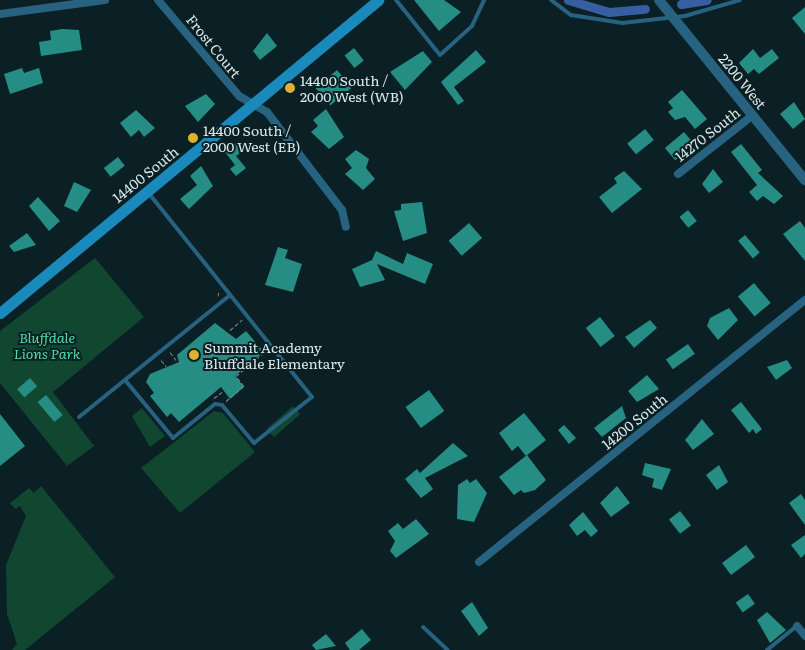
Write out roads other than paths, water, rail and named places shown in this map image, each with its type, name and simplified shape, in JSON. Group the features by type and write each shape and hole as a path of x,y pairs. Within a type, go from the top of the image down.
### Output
{"main road":[{"name":"14400 South","path":"0,313 254,105 378,0"}],"street":[{"path":"0,14 106,0"},
{"name":"Frost Court","path":"158,0 239,96 266,112 342,210 346,227"},
{"name":"2200 West","path":"659,0 805,180"},
{"name":"14270 South","path":"678,174 753,115"},
{"name":"14200 South","path":"479,562 805,300"},
{"path":"797,626 805,636"}],"lane":[{"path":"396,0 440,55 472,26 484,0"},
{"path":"551,0 571,15 622,23 673,17 740,0"},
{"path":"125,380 173,438 214,404 222,405 254,442 312,397 229,296 148,192"},
{"path":"79,417 229,296"},
{"path":"767,650 797,626"},
{"path":"423,627 448,650"}],"waterway":[{"path":"568,0 609,12 645,9"},
{"path":"681,4 707,0"}],"place":[{"name":"14400 South / 2000 West (WB)","path":"290,88"},
{"name":"14400 South / 2000 West (EB)","path":"193,138"},
{"name":"Summit Academy Bluffdale Elementary","path":"194,355"}],"park label":[{"name":"Bluffdale Lions Park","path":"47,346"}]}
